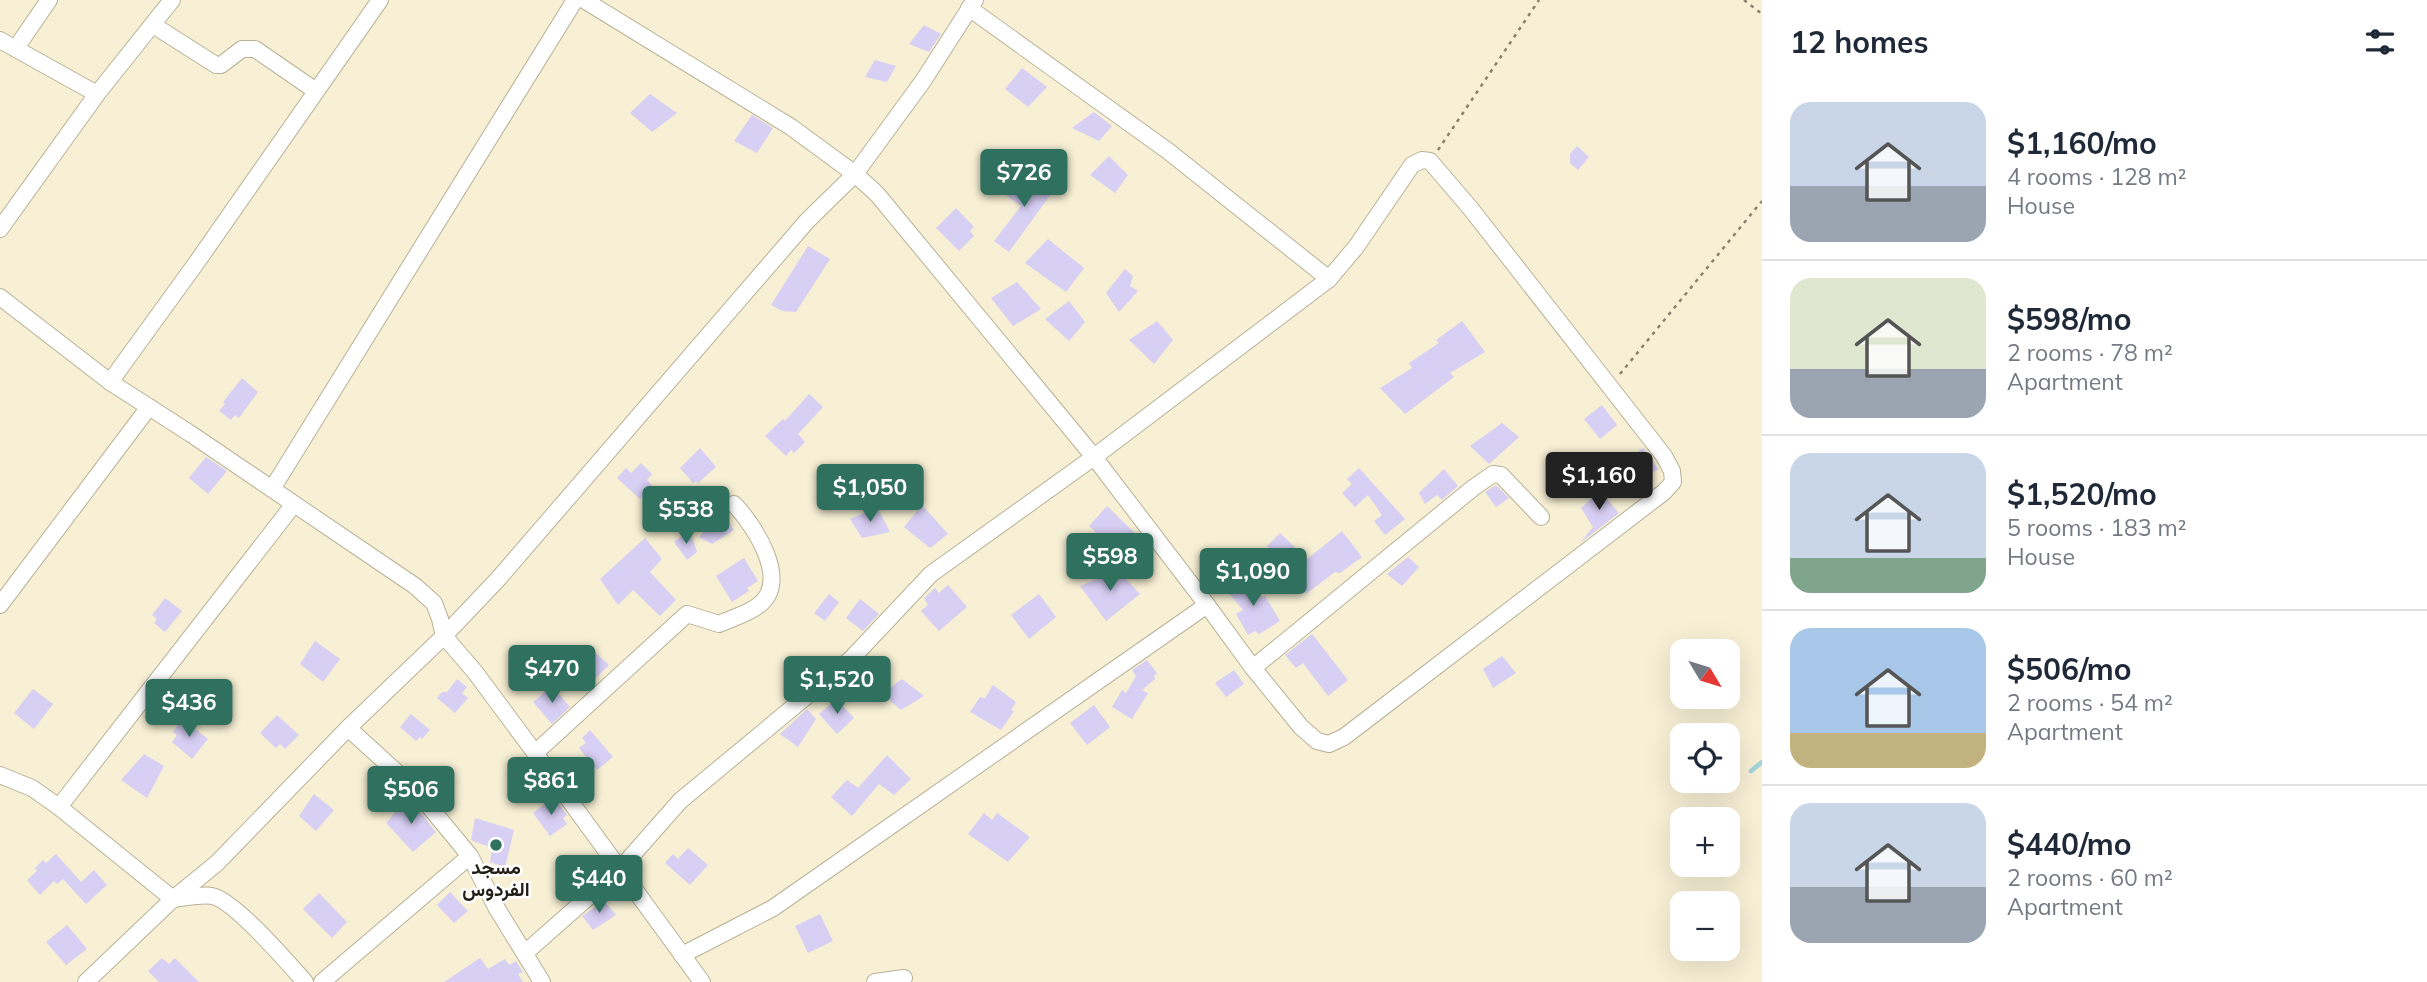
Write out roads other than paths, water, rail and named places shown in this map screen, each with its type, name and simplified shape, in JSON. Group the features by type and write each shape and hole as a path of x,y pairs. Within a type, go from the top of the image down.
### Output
{"street":[{"path":"16,48 49,0"},
{"path":"0,229 97,94 172,0"},
{"path":"110,382 380,0"},
{"path":"272,489 575,0"},
{"path":"525,953 620,869 680,801 849,660 932,574 1094,457 1329,279 1356,247 1412,165 1422,160 1430,161 1471,209 1664,456 1672,471 1673,482 1664,492 1344,737 1329,744 1317,741 1253,668 1094,457 877,194 855,174 790,127 584,0"},
{"path":"86,982 173,899 217,863 499,578 798,231 855,174 923,81 972,4 1168,151 1329,279"},
{"path":"153,25 216,65 220,65 242,48 255,49 316,91"},
{"path":"0,40 97,94"},
{"path":"0,297 110,382 415,586 434,603 444,636 475,673 702,982"},
{"path":"0,605 149,407"},
{"path":"1253,668 1493,474 1501,475 1541,517"},
{"path":"59,807 294,504"},
{"path":"535,754 687,614 719,624 761,604 770,588 771,563 761,541 734,504"},
{"path":"682,955 773,908 1208,605"},
{"path":"348,728 414,788 470,856 496,907 542,982"},
{"path":"0,775 32,788 59,807 173,899 212,896 226,903 273,947 305,982"},
{"path":"322,982 470,856"},
{"path":"875,982 904,978"}],"waterway":[{"path":"1751,771 1762,762"}],"place":[{"name":"مسجد الفردوس","path":"496,845"}]}
